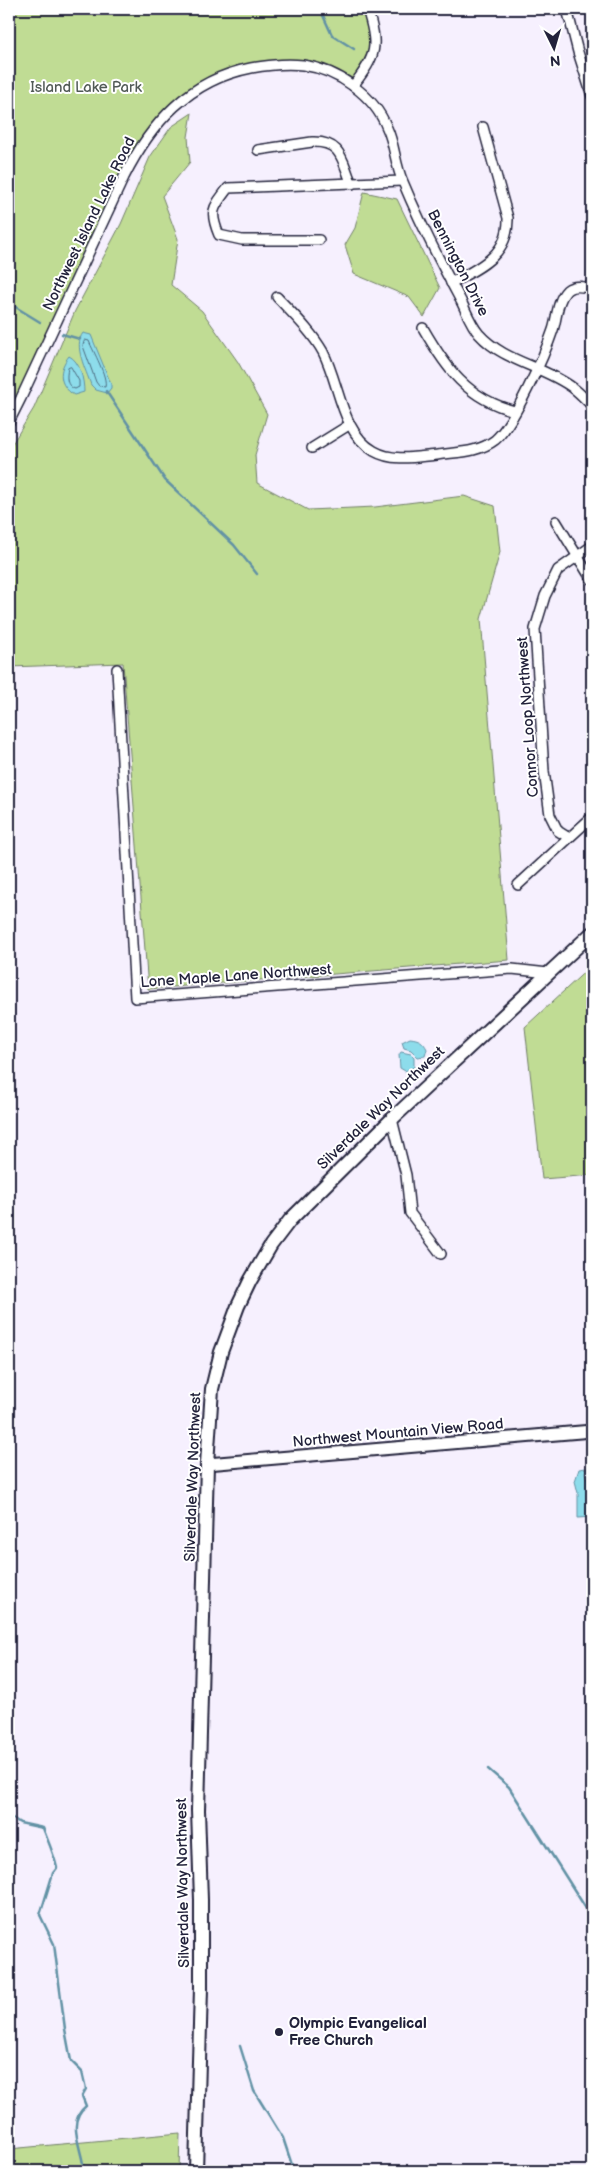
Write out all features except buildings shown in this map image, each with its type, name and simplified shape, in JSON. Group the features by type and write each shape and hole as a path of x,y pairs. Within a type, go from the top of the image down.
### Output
{"main road":[{"name":"Silverdale Way Northwest","path":"196,2171 201,1988 198,1784 207,1464 210,1405 215,1371 228,1329 250,1281 271,1245 290,1220 392,1119 592,933"}],"street":[{"path":"353,86 370,64 374,48 373,30 367,9"},
{"path":"567,9 592,96"},
{"name":"Northwest Island Lake Road","path":"9,422 22,398 124,177 146,136 163,117 187,97 211,82 226,75 261,66 304,65 335,76 353,86"},
{"name":"Bennington Drive","path":"353,86 374,106 387,126 402,181 451,283 478,333 493,346 573,388 592,406"},
{"path":"451,283 488,262 497,254 508,229 508,218 483,127"},
{"path":"258,150 312,142 330,145 341,154 352,184"},
{"path":"319,240 242,240 219,235 212,214 214,206 228,188 402,181"},
{"path":"277,297 300,321 322,351 336,381 349,426 357,438 376,453 391,458 416,457 478,449 502,433 538,369 560,304 567,290 578,286 592,289"},
{"path":"423,328 445,364 467,389 482,399 514,411"},
{"path":"312,448 349,426"},
{"path":"556,521 592,580"},
{"name":"Connor Loop Northwest","path":"569,838 558,831 550,815 544,771 535,629 545,596 558,570 592,546"},
{"name":"Lone Maple Lane Northwest","path":"117,669 135,998 512,969 548,974"},
{"path":"518,885 592,817"},
{"path":"392,1119 406,1175 410,1213 442,1254"},
{"name":"Northwest Mountain View Road","path":"207,1464 592,1431"}],"green space":[{"name":"Island Lake Park","path":"9,9 367,9 374,48 353,86 312,67 261,66 198,89 146,136 9,422"},
{"path":"192,113 188,137 190,162 162,196 178,239 171,285 202,311 238,362 267,414 255,455 257,483 308,510 375,507 464,496 495,506 500,552 481,619 509,960 148,989 123,663 9,667 9,449 34,408 75,311 121,224 150,157 171,127"},
{"path":"364,192 397,199 440,288 424,317 409,297 354,274 345,245 355,228"},
{"path":"592,965 592,1175 542,1179 525,1027"},
{"path":"180,2133 179,2171 9,2171 9,2149"}],"water":[{"path":"83,333 91,335 111,384 111,388 107,393 96,390 91,385 80,351 80,338"},
{"path":"69,356 79,366 83,382 84,392 74,395 65,387 61,377 65,361"},
{"path":"410,1038 424,1044 427,1049 425,1056 418,1057 411,1050 404,1048 402,1042"},
{"path":"401,1052 411,1054 414,1057 414,1067 405,1071 400,1068 399,1055"},
{"path":"586,1468 585,1473 588,1482 592,1483 592,1517 578,1518 578,1493 575,1481 579,1469"}],"waterway":[{"path":"320,9 332,35 354,49"},
{"path":"9,303 40,322"},
{"path":"62,334 80,339"},
{"path":"106,391 165,480 234,545 257,574"},
{"path":"589,1650 592,1657"},
{"path":"488,1769 509,1787 592,1918"},
{"path":"9,1816 20,1823 43,1828 57,1868 53,1873 40,1915 54,1944 71,2061 82,2072 86,2089 82,2096 86,2106 80,2113 76,2128 84,2171"},
{"path":"240,2046 254,2091 283,2138 294,2171"}],"place":[{"name":"Olympic Evangelical Free Church","path":"279,2032"}]}
